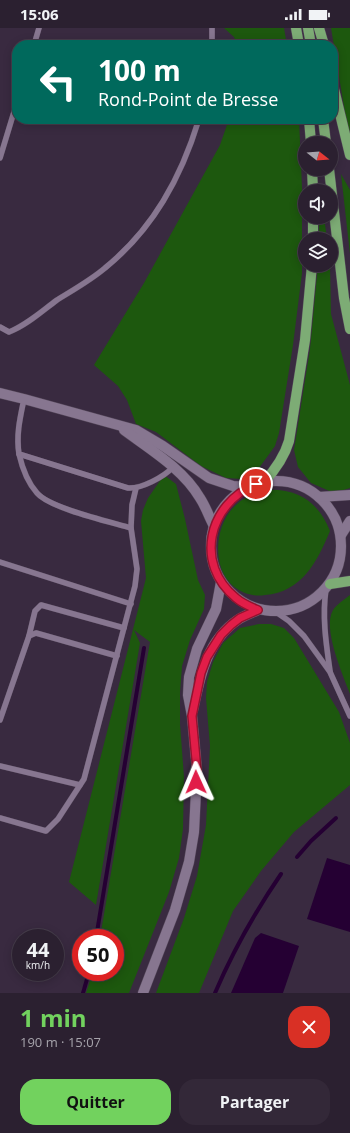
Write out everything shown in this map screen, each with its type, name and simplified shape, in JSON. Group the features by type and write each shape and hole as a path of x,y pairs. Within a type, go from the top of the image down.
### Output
{"main road":[{"path":"296,28 298,40"},
{"path":"308,28 310,40"},
{"path":"319,28 323,40"},
{"path":"338,105 350,154"},
{"path":"309,124 310,136"},
{"path":"324,124 325,136"},
{"path":"330,176 344,298 350,330"},
{"path":"264,482 285,454 288,441 305,340 311,272"},
{"path":"0,393 136,430 209,478 233,486 248,487"},
{"path":"118,425 154,451 185,479 200,497 214,526"},
{"path":"264,482 287,482 310,490 319,497 333,514 341,535 342,548 340,561 336,573 328,587 316,599 304,606 290,610 276,612 258,610 237,599 221,582 211,555 211,540 214,526 227,503 248,487 264,482"},
{"path":"319,497 350,495"},
{"path":"341,535 350,521"},
{"path":"328,587 350,581"},
{"path":"143,993 175,910 188,862 194,832 197,770 192,716 188,695 189,677 197,649 216,609 221,582"},
{"path":"192,716 201,673 207,657 214,645 231,625 240,618 258,610"}],"lane":[{"path":"36,40 40,28"},
{"path":"212,28 212,40"},
{"path":"0,158 12,118"},
{"path":"0,327 9,332 18,328 104,269 126,249 146,227 178,176 197,124"},
{"path":"24,399 18,425 19,454 22,468 37,493 46,501 131,528"},
{"path":"19,454 128,488 136,488 168,473 173,467"},
{"path":"0,818 46,830 58,819 84,779 135,586 137,569 131,528 132,505 136,488"},
{"path":"0,562 131,604"},
{"path":"328,587 324,604 324,628 330,672"},
{"path":"0,720 35,611 41,606 124,628"},
{"path":"276,612 289,621 304,636 330,672 350,716"},
{"path":"28,636 36,633 117,656"},
{"path":"0,766 80,785"}],"green space":[{"path":"224,28 284,28 286,40 235,40 234,37"},
{"path":"331,28 350,28 350,138 338,70 338,40 333,40"},
{"path":"227,124 299,124 298,176 301,176 302,184 298,184 298,224 302,224 302,232 298,232 298,272 302,273 293,345 279,433 275,446 259,468 242,479 226,478 201,466 156,432 136,424 127,400 118,386 94,365 144,283 220,145"},
{"path":"341,174 350,190 350,254"},
{"path":"319,224 325,224 326,232 319,232"},
{"path":"317,272 330,272 331,314 350,385 350,488 334,493 311,483 298,467 294,450 310,349"},
{"path":"164,475 176,484 198,580 205,595 204,609 190,640 182,666 180,724 184,777 183,829 179,858 169,892 129,993 86,993 90,981 124,981 124,929 102,929 150,642 134,630 140,643 96,905 69,882 146,578 141,521 143,510 148,498"},
{"path":"265,490 287,491 305,498 313,504 330,531 320,554 306,574 298,582 278,593 265,595 247,594 232,585 225,577 218,556 220,533 229,513 236,505 249,496"},
{"path":"350,595 350,694 335,652 330,628 330,618 333,610"},
{"path":"259,624 271,624 284,628 294,638 339,712 350,743 350,785 294,832 261,871 233,911 199,993 156,993 184,918 197,876 206,825 210,746 206,698 207,682 213,662 223,643 240,628"}],"shaded area":[{"path":"327,858 350,865 350,932 307,919"},
{"path":"261,933 299,946 283,993 231,993 255,938"}],"waterway":[{"path":"97,929 144,648"},
{"path":"297,857 311,841 336,818"},
{"path":"215,993 245,932 281,874"},
{"path":"83,993 86,981"}],"route":[{"path":"196,782 197,770 192,716 201,673 207,657 221,635 240,618 258,610 237,599 221,582 211,555 211,540 214,526 227,503 237,494 256,484"}]}
